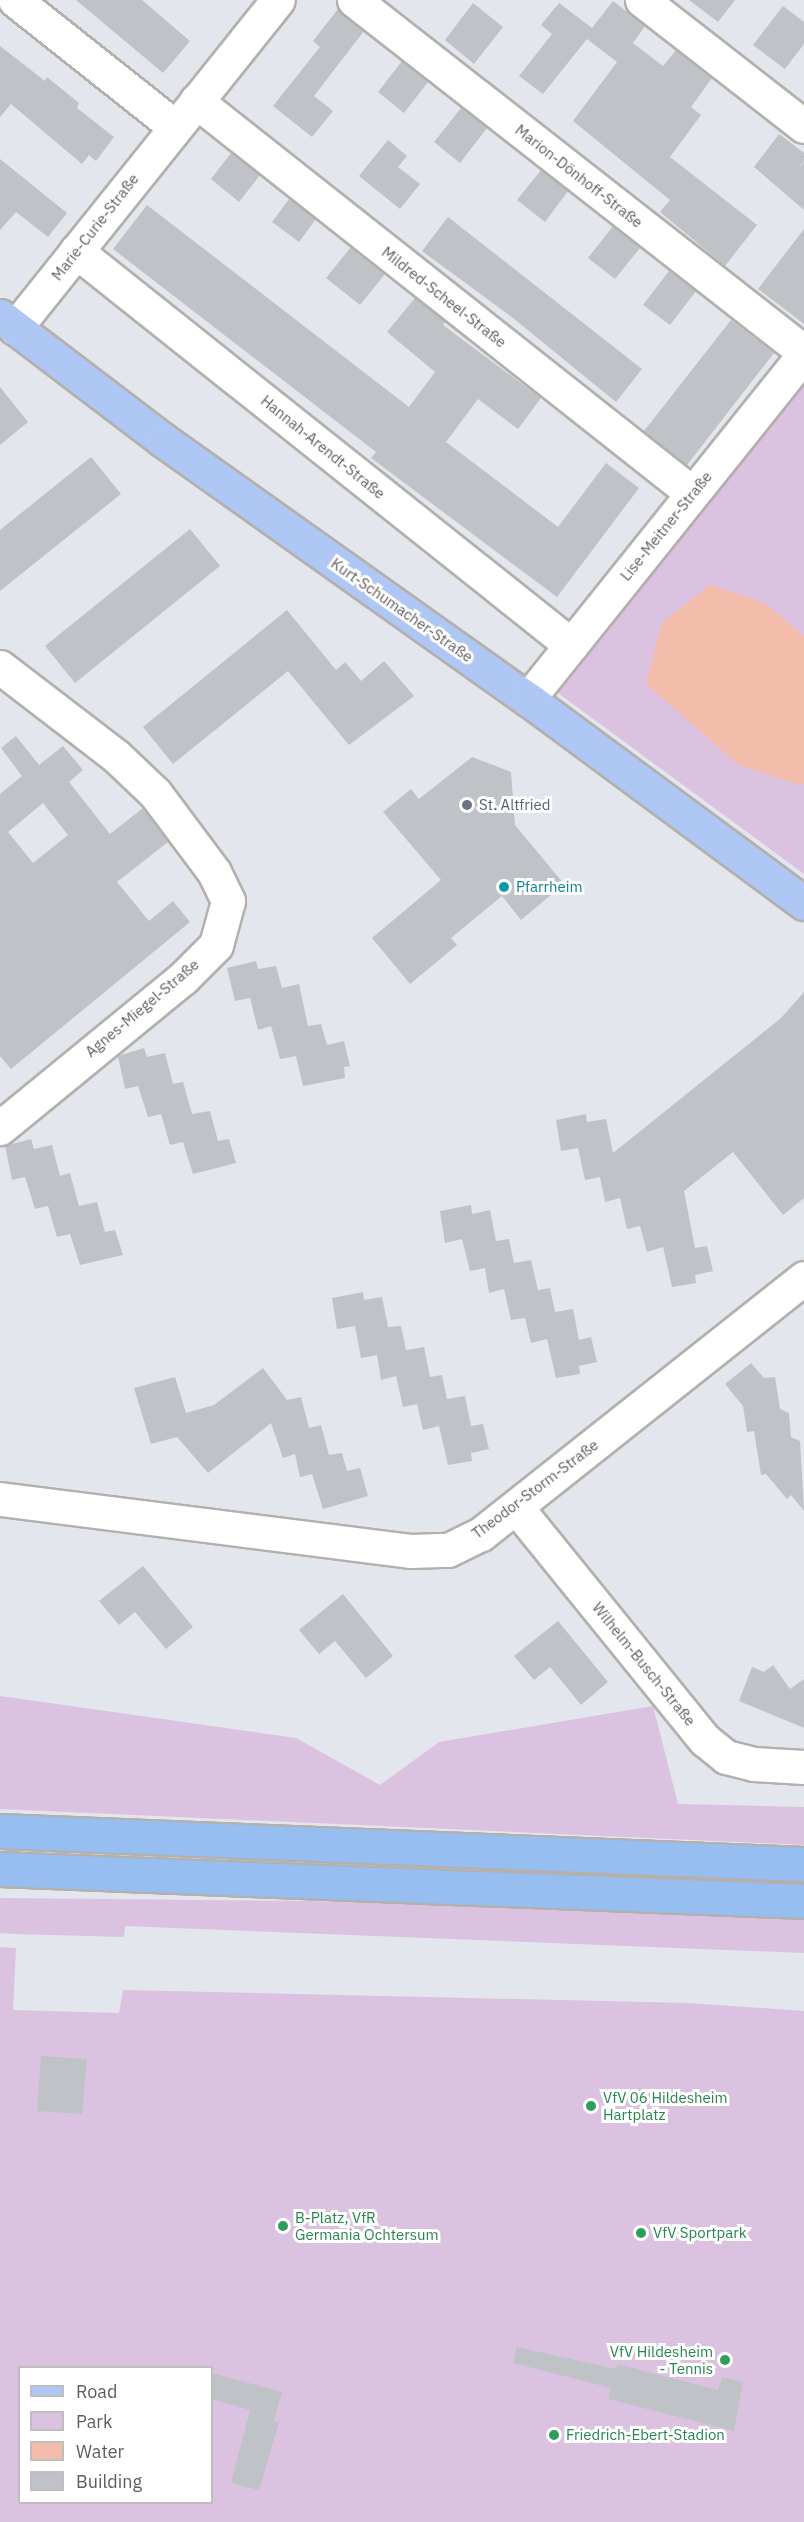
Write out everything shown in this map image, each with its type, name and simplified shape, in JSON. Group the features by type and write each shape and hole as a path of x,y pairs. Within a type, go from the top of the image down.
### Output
{"highway":[{"path":"0,1831 804,1863"},
{"path":"0,1869 804,1900"}],"main road":[{"name":"Kurt-Schumacher-Straße","path":"8,322 163,440 528,699 804,903"}],"street":[{"path":"15,0 175,127"},
{"name":"Marie-Curie-Straße","path":"8,322 76,251 278,0"},
{"name":"Marion-Dönhoff-Straße","path":"354,0 804,353"},
{"path":"642,0 804,126"},
{"name":"Mildred-Scheel-Straße","path":"196,101 692,494"},
{"name":"Hannah-Arendt-Straße","path":"76,251 571,645"},
{"name":"Lise-Meitner-Straße","path":"528,699 804,353"},
{"name":"Agnes-Miegel-Straße","path":"0,667 116,756 155,793 214,872 228,901 216,945 208,953 0,1128"},
{"name":"Theodor-Storm-Straße","path":"0,1499 410,1551 448,1550 481,1534 804,1278"},
{"name":"Wilhelm-Busch-Straße","path":"516,1507 705,1740 726,1757 745,1762 804,1767"}],"green space":[{"path":"804,375 804,874 554,690"},
{"path":"0,1696 296,1738 380,1785 439,1742 653,1706 678,1804 804,1807 804,1845 0,1809"},
{"path":"0,1898 312,1901 804,1917 804,1953 125,1926 124,1937 0,1933"},
{"name":"VfV Sportpark","path":"0,1947 16,1948 13,2010 119,2013 123,1990 689,2003 804,2011 804,2522 0,2522"}],"water":[{"path":"710,585 765,603 804,636 804,783 801,785 739,765 646,684 662,623"}],"building":[{"path":"76,0 142,0 190,41 163,73"},
{"path":"689,0 735,0 718,22"},
{"path":"613,1 645,26 633,43 663,66 676,50 712,78 691,107 701,115 670,157 757,225 725,266 660,212 670,200 573,121 617,62 587,39 543,94 519,76 552,34 541,25 559,3 592,28"},
{"path":"473,3 503,27 474,64 445,40"},
{"path":"783,6 804,22 804,44 785,69 753,45"},
{"path":"338,9 364,31 314,96 333,111 312,137 273,106 320,47 313,41"},
{"path":"0,46 45,81 47,77 79,103 77,108 114,137 96,161 89,155 82,164 11,104 0,117"},
{"path":"402,61 428,82 404,113 378,92"},
{"path":"461,108 487,128 460,163 434,142"},
{"path":"779,134 804,153 804,161 796,171 804,162 804,210 754,167"},
{"path":"388,140 407,156 398,167 420,184 400,209 359,176"},
{"path":"231,153 260,175 239,202 211,179"},
{"path":"0,159 67,213 48,237 16,212 0,230"},
{"path":"541,170 568,191 545,222 517,200"},
{"path":"289,199 316,219 299,242 272,222"},
{"path":"147,205 409,407 435,372 387,332 415,298 445,322 443,325 541,398 518,429 478,399 446,442 558,527 606,463 639,488 557,597 371,458 376,452 113,249"},
{"path":"448,217 642,369 616,402 513,318 422,251"},
{"path":"613,226 640,248 615,279 588,258"},
{"path":"804,229 804,324 758,289"},
{"path":"351,247 385,274 360,305 326,278"},
{"path":"669,271 696,291 670,325 643,305"},
{"path":"731,320 774,353 687,465 644,431"},
{"path":"0,387 28,422 0,445"},
{"path":"91,457 121,494 0,591 0,530"},
{"path":"190,529 220,566 75,683 45,646"},
{"path":"287,610 336,670 345,662 361,681 384,661 414,696 349,745 288,671 173,764 143,727"},
{"path":"16,736 39,765 63,746 83,770 69,782 110,834 143,808 168,842 117,882 149,921 173,901 190,922 11,1069 0,1056 0,794 22,776 1,748","holes":["43,803 68,835 33,863 8,832"]},
{"path":"472,757 511,772 515,825 564,884 521,920 502,896 451,938 457,945 410,984 372,938 441,880 383,812 411,789 419,799"},
{"path":"256,961 258,969 276,966 282,988 299,984 308,1026 321,1024 327,1045 344,1041 350,1066 344,1067 345,1078 303,1086 296,1056 280,1059 271,1026 258,1030 250,998 235,1001 227,968"},
{"path":"804,992 804,1198 783,1215 733,1152 684,1191 695,1248 707,1246 713,1271 695,1275 696,1283 672,1287 663,1247 647,1252 640,1226 627,1229 620,1198 605,1202 600,1177 585,1180 578,1148 561,1151 556,1120 586,1114 587,1122 606,1119 613,1153 781,1018"},
{"path":"144,1048 147,1057 165,1053 173,1084 183,1082 192,1114 210,1111 218,1141 229,1139 236,1163 193,1174 183,1142 170,1145 161,1114 148,1117 138,1086 125,1089 118,1056"},
{"path":"31,1139 34,1149 52,1145 60,1176 70,1173 79,1206 97,1202 105,1232 115,1230 123,1255 80,1265 70,1234 57,1237 48,1206 35,1209 25,1177 12,1180 5,1146"},
{"path":"471,1205 472,1214 490,1210 496,1241 509,1239 514,1263 531,1260 538,1290 550,1288 555,1312 573,1309 579,1340 591,1337 597,1362 579,1366 580,1374 556,1378 547,1339 531,1343 525,1318 511,1320 504,1289 489,1293 485,1268 470,1271 462,1239 445,1243 440,1211"},
{"path":"363,1292 364,1300 382,1297 388,1327 401,1326 406,1350 424,1347 430,1377 442,1375 447,1399 465,1396 471,1426 483,1424 489,1449 471,1453 472,1461 448,1465 439,1426 423,1430 417,1404 403,1407 396,1376 381,1380 377,1355 361,1358 355,1326 337,1329 332,1298"},
{"path":"751,1363 764,1378 775,1377 780,1409 789,1413 791,1437 800,1441 804,1511 791,1495 787,1499 766,1474 761,1475 754,1431 747,1432 743,1406 725,1384"},
{"path":"263,1368 287,1400 301,1397 309,1428 321,1425 329,1455 342,1453 347,1471 360,1468 368,1496 323,1509 312,1474 300,1477 295,1454 283,1458 271,1423 208,1473 177,1437 151,1444 134,1388 175,1377 186,1413 214,1405"},
{"path":"143,1566 193,1627 166,1649 135,1612 119,1625 99,1601"},
{"path":"343,1594 393,1656 366,1678 335,1641 319,1654 299,1630"},
{"path":"558,1621 608,1682 581,1705 550,1667 534,1680 514,1656"},
{"path":"773,1665 790,1689 804,1679 804,1728 739,1701 752,1667 764,1672"},
{"path":"41,2056 87,2059 82,2114 37,2111"},
{"path":"517,2347 616,2369 617,2364 718,2390 722,2377 743,2382 734,2431 608,2399 611,2388 513,2363"},
{"path":"213,2373 282,2392 274,2421 279,2422 259,2490 231,2483 250,2410 213,2399"}],"place":[{"name":"St. Altfried","path":"467,805"},
{"name":"Pfarrheim","path":"504,887"},
{"name":"VfV 06 Hildesheim Hartplatz","path":"591,2106"},
{"name":"B-Platz, VfR Germania Ochtersum","path":"283,2226"},
{"name":"VfV Sportpark","path":"641,2233"},
{"name":"VfV Hildesheim - Tennis","path":"725,2360"},
{"name":"Friedrich-Ebert-Stadion","path":"554,2435"}]}
